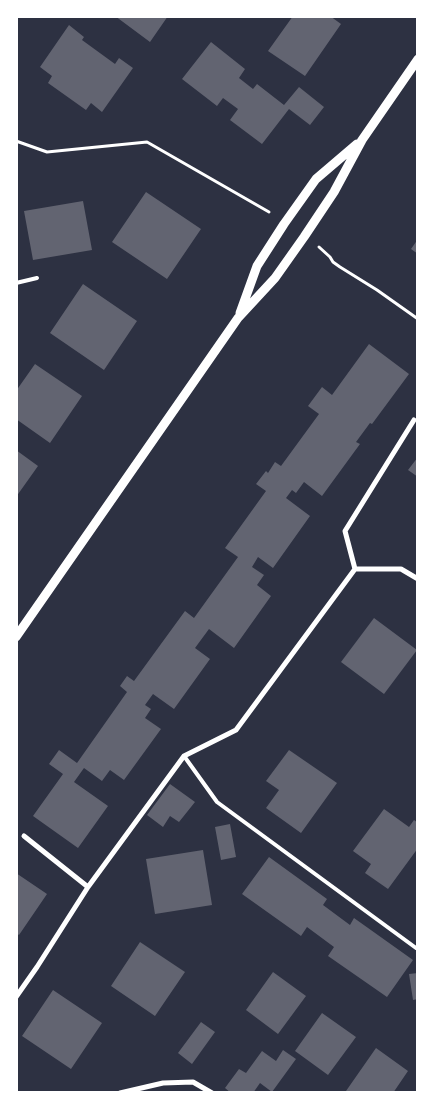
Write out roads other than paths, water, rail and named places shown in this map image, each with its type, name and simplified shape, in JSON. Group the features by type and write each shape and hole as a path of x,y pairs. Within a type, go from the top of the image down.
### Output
{"street":[{"path":"16,637 238,318 275,278 304,237 334,192 362,140 418,59"},
{"path":"238,318 257,266 284,224 316,179 362,140"},
{"path":"355,569 345,531 414,420"},
{"path":"355,569 401,569 418,579"},
{"path":"16,997 88,887 184,756 236,730 355,569"},
{"path":"24,836 88,887"},
{"path":"120,1093 163,1083 194,1082 212,1093"}],"lane":[{"path":"16,283 37,278"},
{"path":"184,756 216,802 416,948"}]}
